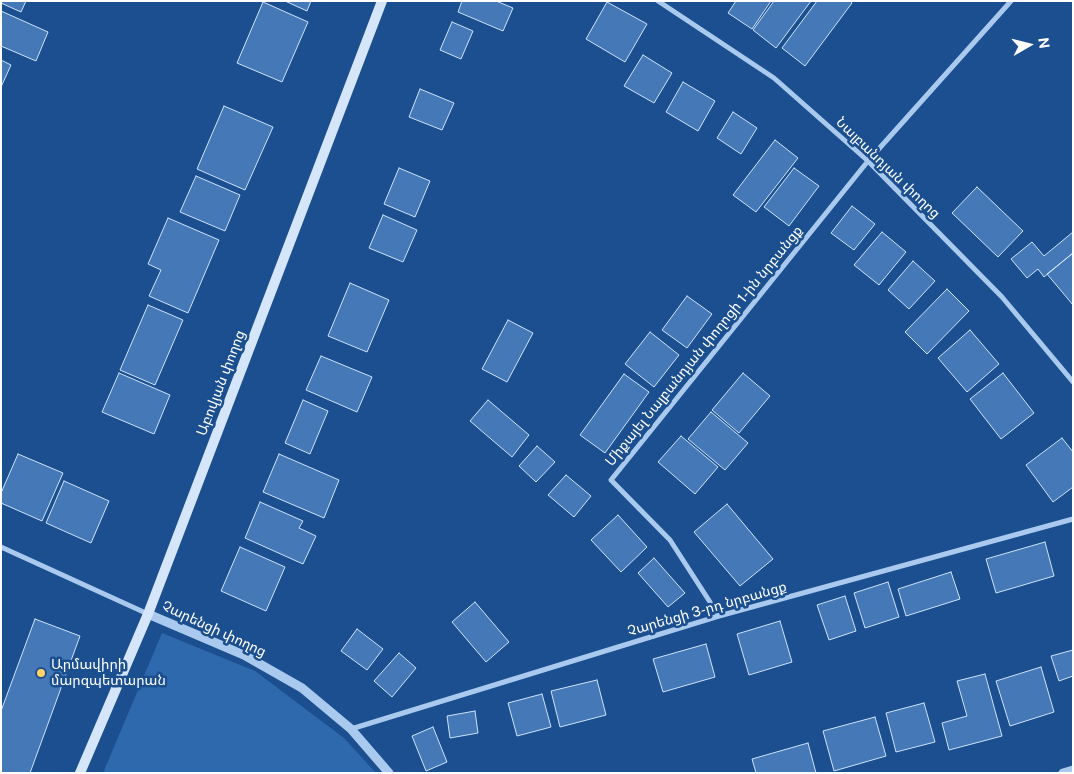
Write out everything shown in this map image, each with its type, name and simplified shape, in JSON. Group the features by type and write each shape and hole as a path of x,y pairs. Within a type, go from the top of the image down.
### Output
{"main road":[{"name":"Աբովյան փողոց","path":"80,773 148,614 382,1"}],"street":[{"name":"Նալբանդյան փողոց","path":"658,1 774,78 868,161 1002,296 1073,382"},
{"path":"868,161 1011,1"},
{"name":"Միքայել Նալբանդյան փողոցի 1-ին նրբանցք","path":"719,616 670,540 611,480 868,161"},
{"name":"Չարենցի 3-րդ նրբանցք","path":"351,729 719,616 1073,519"},
{"name":"Չարենցի փողոց","path":"1,547 252,660 302,688 351,729 389,773"},
{"path":"1063,773 1073,770"}],"shaded area":[{"path":"162,633 255,671 344,738 376,773 103,773"}],"building":[{"path":"1,1 26,1 21,12 1,3"},
{"path":"285,1 311,1 307,11"},
{"path":"462,1 496,1 513,8 503,31 458,12"},
{"path":"736,1 771,1 752,29 728,13"},
{"path":"774,1 811,1 776,48 753,30"},
{"path":"817,1 850,1 852,3 805,66 782,48"},
{"path":"263,2 308,22 282,82 237,63"},
{"path":"607,2 647,24 625,62 586,39"},
{"path":"1,11 48,32 36,61 1,46"},
{"path":"452,22 473,31 461,59 440,50"},
{"path":"643,55 672,73 654,103 624,86"},
{"path":"1,60 11,65 1,87"},
{"path":"683,82 715,101 698,131 666,112"},
{"path":"420,89 454,103 442,130 409,117"},
{"path":"224,106 273,127 245,190 197,169"},
{"path":"733,112 757,128 741,154 717,138"},
{"path":"775,140 798,158 756,212 733,195"},
{"path":"399,168 430,181 415,217 384,204"},
{"path":"794,168 819,186 789,226 764,207"},
{"path":"196,176 240,195 225,231 180,212"},
{"path":"977,187 1023,231 998,257 952,213"},
{"path":"852,206 875,224 854,250 831,233"},
{"path":"383,215 417,230 403,262 369,248"},
{"path":"168,218 219,240 188,313 149,296 161,270 148,264"},
{"path":"882,232 906,252 879,285 854,265"},
{"path":"1073,232 1073,253 1044,277 1038,269 1027,278 1011,259 1032,242 1044,256"},
{"path":"1073,253 1073,305 1047,274"},
{"path":"913,261 935,281 909,309 888,290"},
{"path":"350,283 389,300 367,352 328,336"},
{"path":"947,289 969,311 927,354 905,332"},
{"path":"687,296 712,314 687,348 662,330"},
{"path":"148,305 183,320 155,385 120,370"},
{"path":"508,320 533,333 507,382 482,369"},
{"path":"970,330 999,364 967,392 938,358"},
{"path":"650,332 679,355 654,387 625,364"},
{"path":"321,356 372,377 357,412 306,390"},
{"path":"119,373 170,395 154,434 102,412"},
{"path":"743,373 770,396 739,433 712,410"},
{"path":"1003,373 1034,413 1001,439 970,399"},
{"path":"624,374 649,392 605,453 580,435"},
{"path":"303,400 328,411 310,454 285,443"},
{"path":"488,400 529,435 512,457 470,421"},
{"path":"711,412 748,443 725,470 688,439"},
{"path":"681,436 718,467 695,494 658,462"},
{"path":"1062,438 1073,452 1073,487 1053,502 1026,465"},
{"path":"537,446 555,462 536,482 519,466"},
{"path":"18,454 63,473 42,521 1,503 1,493"},
{"path":"279,454 339,480 324,518 263,492"},
{"path":"566,475 591,496 574,517 548,495"},
{"path":"64,481 109,501 91,543 46,523"},
{"path":"260,502 303,521 299,528 316,536 303,564 245,538"},
{"path":"727,504 773,559 740,586 694,532"},
{"path":"618,515 647,547 621,572 591,540"},
{"path":"1045,542 1054,576 996,593 986,559"},
{"path":"240,547 285,567 266,611 221,591"},
{"path":"654,558 685,593 668,607 638,573"},
{"path":"951,572 960,599 906,616 898,589"},
{"path":"888,582 899,617 865,628 854,593"},
{"path":"845,596 856,631 829,640 817,605"},
{"path":"475,602 509,642 486,662 452,622"},
{"name":"Արմավիրի մարզպետարան","path":"35,619 80,636 30,773 1,773 1,711"},
{"path":"780,621 792,662 749,675 737,634"},
{"path":"357,629 383,649 367,670 341,651"},
{"path":"706,644 715,677 663,692 653,659"},
{"path":"1073,650 1073,676 1059,681 1051,656"},
{"path":"399,653 416,668 392,697 374,681"},
{"path":"1041,667 1054,712 1010,726 996,681"},
{"path":"985,674 1002,736 949,750 942,723 967,716 957,681"},
{"path":"597,680 606,715 560,727 551,691"},
{"path":"542,694 551,727 517,736 508,703"},
{"path":"924,703 935,742 896,752 886,713"},
{"path":"475,711 478,733 450,738 447,716"},
{"path":"875,717 886,756 834,771 823,731"},
{"path":"433,727 447,762 426,771 412,736"},
{"path":"808,743 816,773 756,773 752,759"}],"place":[{"name":"Արմավիրի մարզպետարան","path":"41,673"}]}
